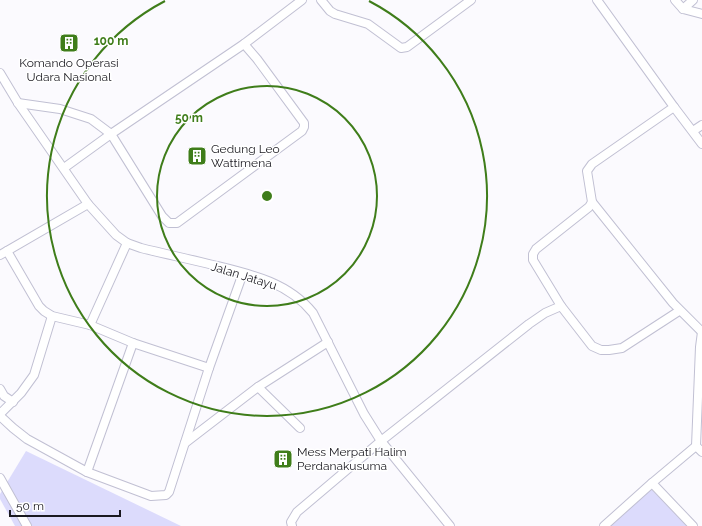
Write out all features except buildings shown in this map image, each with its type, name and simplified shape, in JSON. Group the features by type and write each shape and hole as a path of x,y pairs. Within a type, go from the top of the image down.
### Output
{"lane":[{"path":"64,168 111,134 244,44 302,0"},
{"path":"321,0 330,11 335,14 368,24 401,48 407,47 471,0"},
{"path":"597,0 702,144"},
{"path":"675,0 683,9 702,14"},
{"path":"683,9 693,0"},
{"path":"18,103 60,109 91,119 111,134 162,216 170,223 177,223 302,131 304,127 304,123 257,59 244,44"},
{"name":"Jalan Jatayu","path":"0,73 18,103 88,204 116,235 127,243 141,248 263,279 283,288 306,304 313,313 364,414 381,441 450,526"},
{"path":"604,526 652,483 699,449 700,347 702,332 679,311 592,202 587,170 592,164 674,107"},
{"path":"693,131 702,125"},
{"path":"592,202 589,207 536,249 533,254 533,260 561,306 592,346 602,350 622,348 679,311"},
{"path":"88,204 4,253 39,306 52,316 90,325 133,343 209,368"},
{"path":"90,325 127,243"},
{"path":"52,316 34,375 25,388 0,415 13,428 28,439 87,472 151,496 166,495 169,492 209,368 243,273"},
{"path":"292,526 291,522 297,512 381,441 530,324 545,313 561,306"},
{"path":"185,443 258,387 328,342"},
{"path":"87,472 133,343"},
{"path":"258,387 300,428"},
{"path":"0,389 4,396 13,402"},
{"path":"0,478 27,526"},
{"path":"652,483 693,526"}],"shaded area":[{"path":"26,451 181,526 15,526 0,499 0,494"},
{"path":"649,487 687,526 610,526"}],"place":[{"name":"Komando Operasi Udara Nasional","path":"69,43"},
{"name":"Gedung Leo Wattimena","path":"197,156"},
{"name":"Mess Merpati Halim Perdanakusuma","path":"283,459"}]}
